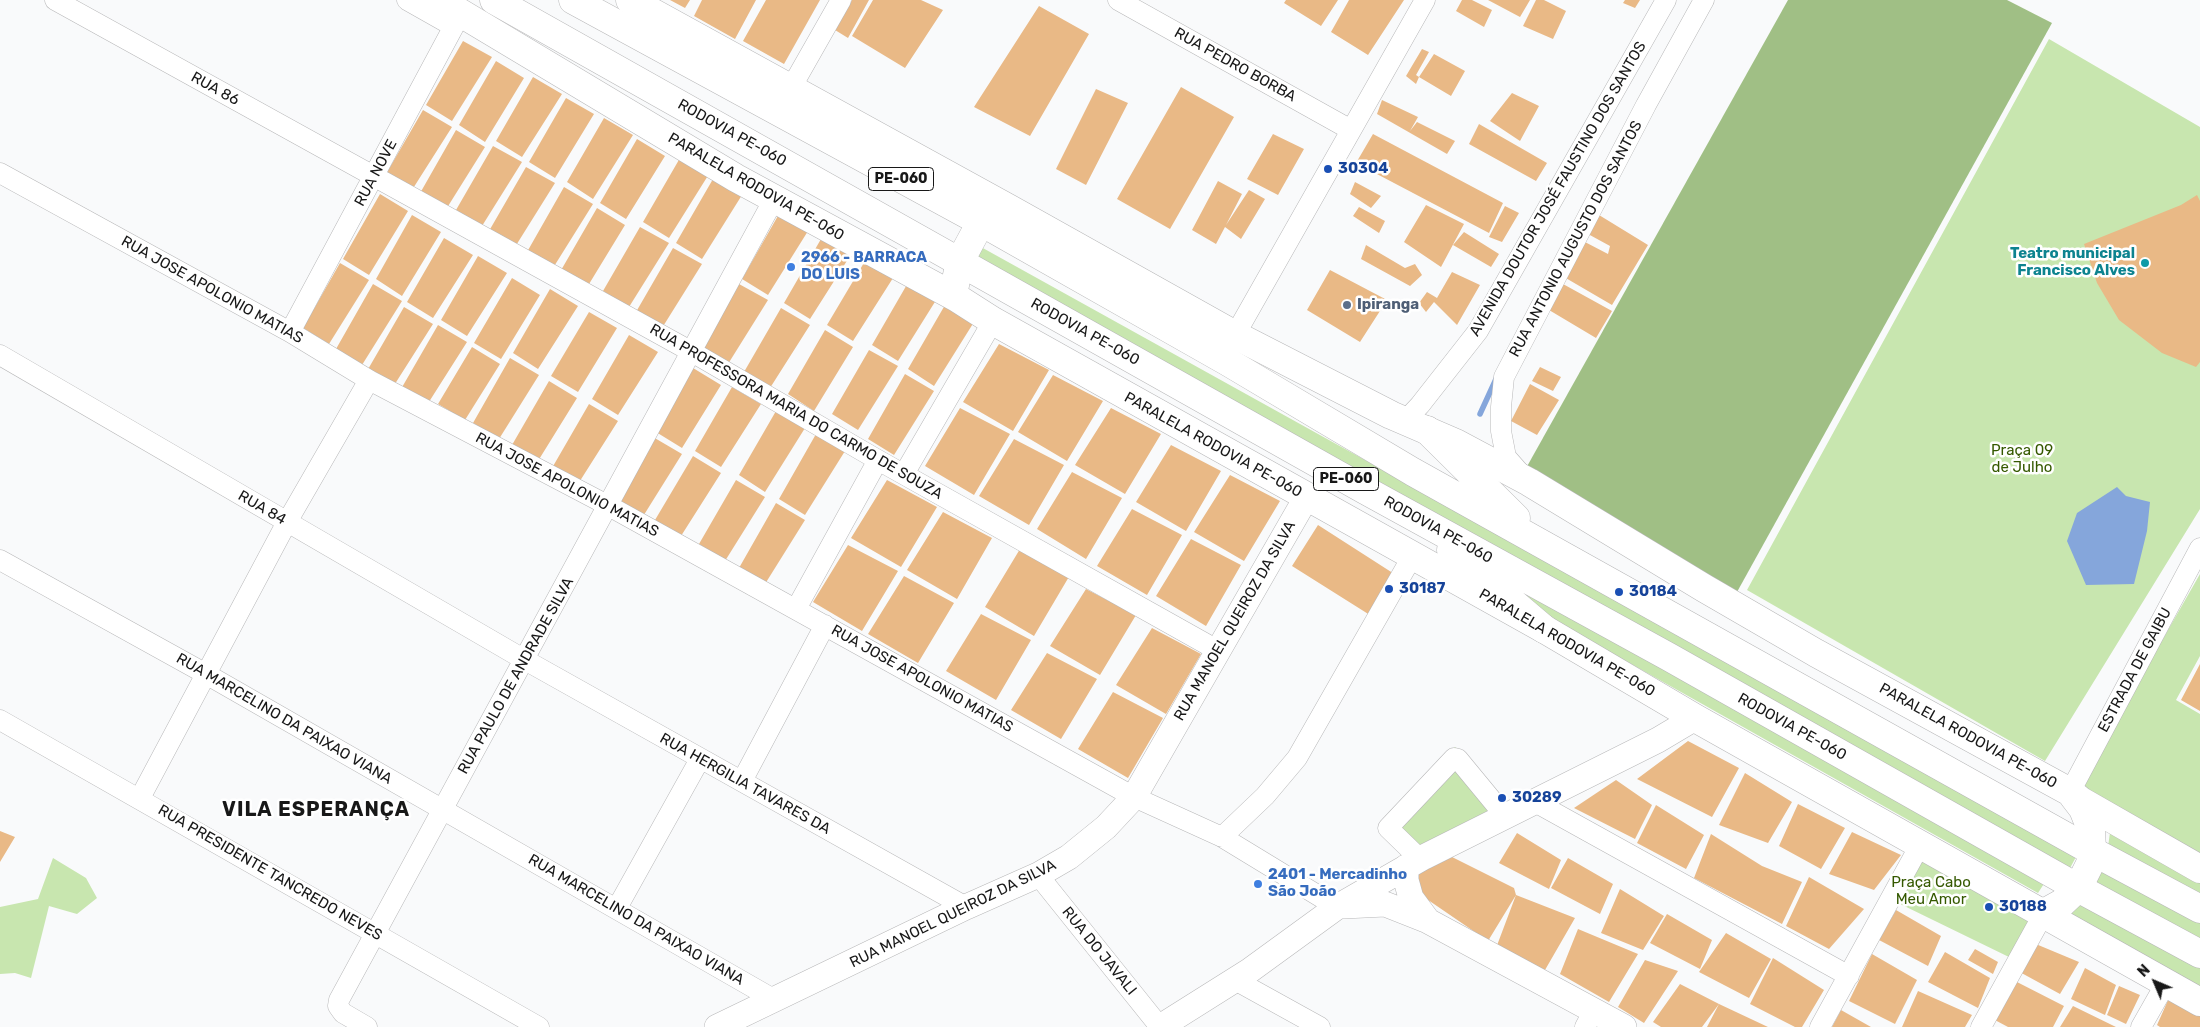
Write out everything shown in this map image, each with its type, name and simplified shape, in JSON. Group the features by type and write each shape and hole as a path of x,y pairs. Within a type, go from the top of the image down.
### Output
{"main road":[{"name":"RODOVIA PE-060","path":"494,0 2078,888 2200,954"},
{"name":"PE-060","path":"573,0 981,222 1228,362 1413,472 2092,851 2200,909"},
{"name":"PARALELA RODOVIA PE-060","path":"634,1 1010,208 1235,336 1529,482 1704,588 1808,648 2070,792 2081,801 2200,869"},
{"name":"PARALELA RODOVIA PE-060","path":"451,13 774,199 957,298 993,322 1544,629 1695,718 2200,1002"},
{"path":"957,298 955,282 960,261 981,222 994,214 1010,208"},
{"path":"1416,425 1539,541"},
{"path":"1408,513 1544,629"},
{"path":"2044,913 2062,903 2078,888 2085,877 2092,851 2091,829 2083,809 2070,792"}],"street":[{"name":"RUA 86","path":"55,0 374,177"},
{"path":"407,0 451,13"},
{"path":"791,88 841,0"},
{"name":"RUA PEDRO BORBA","path":"1118,0 1351,130"},
{"path":"1235,336 1425,0"},
{"name":"AVENIDA DOUTOR JOSÉ FAUSTINO DOS SANTOS","path":"1416,425 1420,405 1478,331 1666,0"},
{"name":"RUA ANTONIO AUGUSTO DOS SANTOS","path":"1529,482 1506,457 1501,431 1504,377 1646,105 1704,0"},
{"name":"RUA NOVE","path":"290,332 374,177 451,13"},
{"name":"RUA JOSE APOLONIO MATIAS","path":"0,173 290,332 369,380 609,506 1134,796 1222,837 1337,907"},
{"name":"RUA PROFESSORA MARIA DO CARMO DE SOUZA","path":"374,177 692,352 878,460 1217,650"},
{"name":"RUA PAULO DE ANDRADE SILVA","path":"367,1027 343,1013 338,1006 339,1000 609,506 774,199"},
{"path":"904,474 993,322"},
{"name":"RUA 84","path":"0,355 525,660"},
{"path":"140,798 288,522 369,380"},
{"path":"796,609 878,460"},
{"name":"RUA MANOEL QUEIROZ DA SILVA","path":"717,1027 966,907 1038,875 1069,857 1099,833 1134,796 1306,498"},
{"name":"ESTRADA DE GAIBU","path":"2070,792 2200,548"},
{"path":"1222,837 1265,796 1297,758 1413,556"},
{"name":"RUA MARCELINO DA PAIXAO VIANA","path":"0,560 206,674 775,1000"},
{"path":"742,781 826,625"},
{"name":"RUA HERGILIA TAVARES DA","path":"525,660 700,760 742,781 966,907"},
{"path":"1160,1027 1235,980 1337,907 1413,863 1658,740 1695,718"},
{"name":"RUA PRESIDENTE TANCREDO NEVES","path":"0,720 140,798 539,1027"},
{"path":"1413,863 1388,828 1452,760 1456,758 1505,816"},
{"path":"617,908 700,760"},
{"path":"1535,802 1849,976"},
{"path":"1820,1027 1920,845"},
{"path":"1413,863 1406,880 1411,898 1428,920"},
{"name":"RUA DO JAVALI","path":"1038,875 1160,1027"},
{"path":"1337,907 1369,903 1385,904 1428,920 1590,1019 1624,1027"},
{"path":"1981,1027 2044,913"},
{"path":"1235,980 1320,1027"},
{"path":"2141,1027 2166,983"}],"green space":[{"path":"1788,0 2007,0 2052,23 1737,592 1525,470"},
{"name":"Praça 09 de Julho","path":"2049,39 2200,127 2200,509 2045,761 1747,590"},
{"path":"981,247 2077,855 2069,870 975,265"},
{"path":"1477,563 2047,879 2038,893 1553,620"},
{"path":"2200,574 2200,656 2176,700 2200,714 2200,857 2076,791"},
{"path":"1455,747 1487,779 1505,803 1409,853 1384,828"},
{"path":"2111,825 2200,876 2200,899 2108,847"},
{"name":"Praça Cabo Meu Amor","path":"1916,857 2032,921 2011,958 1894,901"},
{"path":"53,858 86,878 97,898 77,914 49,906 31,978 15,973 0,974 0,907 38,899"},
{"path":"2097,864 2200,922 2200,946 2090,885"},
{"path":"2082,902 2200,968 2200,997 2064,915"}],"water":[{"path":"2117,487 2126,496 2150,502 2147,531 2134,584 2086,585 2067,541 2077,513"}],"building":[{"path":"670,0 690,0 685,8"},
{"path":"702,0 756,0 735,39 694,16"},
{"path":"766,0 820,0 784,64 743,41"},
{"path":"852,0 869,0 848,38 835,30"},
{"path":"873,0 921,0 943,10 905,68 852,36"},
{"path":"1286,0 1338,0 1321,26 1284,3"},
{"path":"1349,0 1404,0 1368,55 1331,32"},
{"path":"1462,0 1472,0 1492,10 1484,27 1456,11"},
{"path":"1488,0 1530,0 1520,17"},
{"path":"1536,0 1544,0 1566,11 1553,39 1523,26"},
{"path":"1625,0 1640,0 1635,8 1623,3"},
{"path":"1039,6 1089,34 1030,136 974,107"},
{"path":"463,41 492,57 452,121 426,105"},
{"path":"1422,49 1429,52 1416,75 1419,77 1416,84 1406,76"},
{"path":"1434,54 1465,71 1451,96 1419,77"},
{"path":"496,61 524,78 485,142 459,125"},
{"path":"533,77 562,94 522,157 496,141"},
{"path":"1181,87 1234,117 1170,229 1117,199"},
{"path":"1096,89 1128,103 1086,185 1056,169"},
{"path":"1512,93 1539,106 1520,141 1490,121"},
{"path":"566,98 594,114 555,178 529,162"},
{"path":"1382,100 1418,117 1410,131 1417,122 1455,141 1447,154 1377,114"},
{"path":"423,110 452,127 412,190 386,174"},
{"path":"604,118 633,135 593,199 567,182"},
{"path":"1479,124 1547,163 1536,181 1469,144"},
{"path":"456,130 485,147 445,211 419,195"},
{"path":"1273,134 1304,149 1278,195 1247,179"},
{"path":"1373,134 1503,203 1489,233 1356,163"},
{"path":"637,139 665,156 626,219 600,203"},
{"path":"493,146 522,162 482,226 456,210"},
{"path":"680,158 709,174 669,238 643,222"},
{"path":"526,167 555,183 515,247 489,231"},
{"path":"713,179 742,195 702,259 676,243"},
{"path":"1218,181 1242,194 1226,225 1249,190 1265,199 1241,239 1225,227 1216,244 1192,230"},
{"path":"1355,182 1381,196 1371,208 1350,194"},
{"path":"564,187 593,204 553,268 527,252"},
{"path":"380,194 408,211 369,275 343,259"},
{"name":"Teatro municipal Francisco Alves","path":"2197,195 2200,201 2200,362 2196,367 2162,353 2119,320 2097,283 2084,244 2181,205"},
{"path":"1426,205 1464,224 1441,267 1404,242"},
{"path":"1505,206 1519,213 1502,242 1489,237"},
{"path":"1359,207 1385,221 1379,233 1353,216"},
{"path":"597,208 625,225 586,289 560,272"},
{"path":"779,214 808,231 768,295 742,279"},
{"path":"412,215 441,232 402,296 376,279"},
{"path":"1599,215 1648,245 1612,305 1564,277 1583,241 1608,254 1610,246 1588,234"},
{"path":"640,227 669,243 629,307 603,291"},
{"path":"1464,232 1499,254 1491,267 1453,245"},
{"path":"444,238 473,255 433,318 407,302"},
{"path":"821,239 850,256 810,319 784,303"},
{"path":"1366,245 1405,268 1415,264 1422,275 1410,286 1361,259"},
{"path":"673,248 702,264 662,328 636,312"},
{"path":"478,256 507,273 467,336 441,320"},
{"path":"865,261 893,278 853,341 827,325"},
{"path":"340,263 369,280 329,344 303,328"},
{"name":"Ipiranga","path":"1330,270 1387,300 1360,342 1307,310"},
{"path":"1452,272 1480,285 1457,325 1434,302 1426,312 1419,303 1427,292 1437,298"},
{"path":"512,278 540,295 501,359 474,343"},
{"path":"909,281 938,297 898,361 872,345"},
{"path":"373,284 402,301 362,365 336,349"},
{"path":"739,284 768,300 728,364 702,348"},
{"path":"1563,284 1612,311 1596,338 1549,310"},
{"path":"550,289 578,306 538,369 513,353"},
{"path":"945,305 974,322 934,386 908,369"},
{"path":"404,307 433,324 393,387 367,371"},
{"path":"781,308 810,325 770,388 744,372"},
{"path":"589,312 617,328 578,392 551,376"},
{"path":"438,325 467,342 427,405 401,389"},
{"path":"825,330 853,347 814,411 788,394"},
{"path":"629,335 658,352 618,415 592,399"},
{"path":"999,344 1049,370 1013,431 963,402"},
{"path":"472,347 500,364 465,420 438,404"},
{"path":"869,350 898,366 858,430 832,414"},
{"path":"510,358 539,375 499,439 473,423"},
{"path":"1540,367 1561,377 1553,391 1532,381"},
{"path":"693,368 721,385 682,448 656,432"},
{"path":"905,374 934,391 894,455 868,439"},
{"path":"1053,375 1103,401 1067,461 1018,432"},
{"path":"549,381 577,398 538,461 512,445"},
{"path":"1530,384 1559,400 1537,435 1511,421"},
{"path":"732,387 761,404 721,467 695,451"},
{"path":"589,404 618,421 578,484 552,468"},
{"path":"960,408 1010,434 974,495 925,466"},
{"path":"1111,408 1161,434 1125,494 1075,465"},
{"path":"776,411 805,428 765,492 739,475"},
{"path":"816,434 845,451 805,515 779,499"},
{"path":"653,437 682,454 642,518 616,501"},
{"path":"1014,439 1064,465 1029,525 979,496"},
{"path":"1171,445 1221,471 1186,531 1136,502"},
{"path":"693,456 721,473 681,536 655,520"},
{"path":"1072,472 1122,498 1086,559 1037,529"},
{"path":"1230,475 1280,501 1244,561 1194,532"},
{"path":"736,480 765,497 725,561 699,544"},
{"path":"887,480 937,507 901,567 851,538"},
{"path":"776,503 805,520 765,584 739,568"},
{"path":"1132,509 1182,535 1147,595 1097,566"},
{"path":"943,512 992,538 957,599 907,570"},
{"path":"1318,525 1399,577 1373,617 1292,566"},
{"path":"1191,539 1241,565 1206,626 1156,596"},
{"path":"848,545 898,571 862,631 813,602"},
{"path":"1020,549 1070,575 1034,636 985,607"},
{"path":"904,576 954,603 918,663 868,634"},
{"path":"1086,589 1136,615 1100,675 1050,646"},
{"path":"981,614 1031,640 996,700 946,671"},
{"path":"1152,628 1201,654 1166,714 1116,685"},
{"path":"1047,653 1097,679 1061,739 1011,710"},
{"path":"2200,664 2200,711 2181,700"},
{"path":"1113,692 1163,718 1128,778 1078,749"},
{"path":"1688,741 1739,768 1712,817 1637,779"},
{"path":"1745,773 1792,802 1768,843 1719,825"},
{"path":"1616,780 1652,805 1635,839 1574,808"},
{"path":"1798,804 1845,828 1821,869 1779,846"},
{"path":"1656,805 1704,835 1686,869 1637,843"},
{"path":"0,831 15,837 0,862"},
{"path":"1852,832 1901,855 1874,890 1829,874"},
{"path":"1517,833 1561,860 1549,889 1499,863"},
{"path":"1711,834 1762,866 1802,882 1782,924 1694,878"},
{"path":"1452,857 1514,888 1516,895 1488,941 1415,891 1416,875"},
{"path":"1568,858 1613,884 1600,914 1551,888"},
{"path":"1809,877 1864,909 1829,949 1786,926"},
{"path":"1620,889 1664,916 1643,950 1601,933"},
{"path":"1516,895 1575,918 1545,970 1496,948"},
{"path":"1896,910 1941,936 1928,966 1879,940"},
{"path":"1667,914 1712,940 1700,969 1650,943"},
{"path":"1578,929 1638,954 1609,1002 1560,974"},
{"path":"1726,933 1771,959 1749,998 1699,972"},
{"path":"2031,942 2079,962 2060,994 2016,970"},
{"path":"1975,949 1998,962 1993,974 1968,960"},
{"path":"1945,952 1990,978 1978,1008 1928,982"},
{"path":"1872,954 1917,980 1895,1024 1849,1001"},
{"path":"1773,958 1824,990 1802,1027 1795,1027 1750,1004"},
{"path":"1645,960 1678,971 1644,1023 1618,1007"},
{"path":"2085,968 2116,985 2105,1015 2071,999"},
{"path":"2015,981 2064,1006 2053,1027 2008,1027 1993,1019"},
{"path":"1680,984 1719,1004 1702,1027 1661,1027 1653,1022"},
{"path":"2119,986 2140,995 2126,1024 2107,1015"},
{"path":"1918,991 1972,1015 1965,1027 1902,1027"},
{"path":"2169,998 2200,1015 2200,1027 2160,1027 2157,1025"},
{"path":"1719,1004 1768,1027 1707,1027"},
{"path":"2073,1006 2116,1027 2060,1027"},
{"path":"1841,1010 1871,1027 1832,1027"}],"waterway":[{"path":"1480,414 1496,379"}],"place":[{"name":"30304","path":"1328,169"},
{"name":"Teatro municipal Francisco Alves","path":"2145,263"},
{"name":"2966 - BARRACA DO LUIS","path":"791,267"},
{"name":"Ipiranga","path":"1347,305"},
{"name":"30187","path":"1389,589"},
{"name":"30184","path":"1619,592"},
{"name":"30289","path":"1502,798"},
{"name":"2401 - Mercadinho São João","path":"1258,884"},
{"name":"30188","path":"1989,907"}],"district":[{"name":"VILA ESPERANÇA","path":"316,810"}]}
